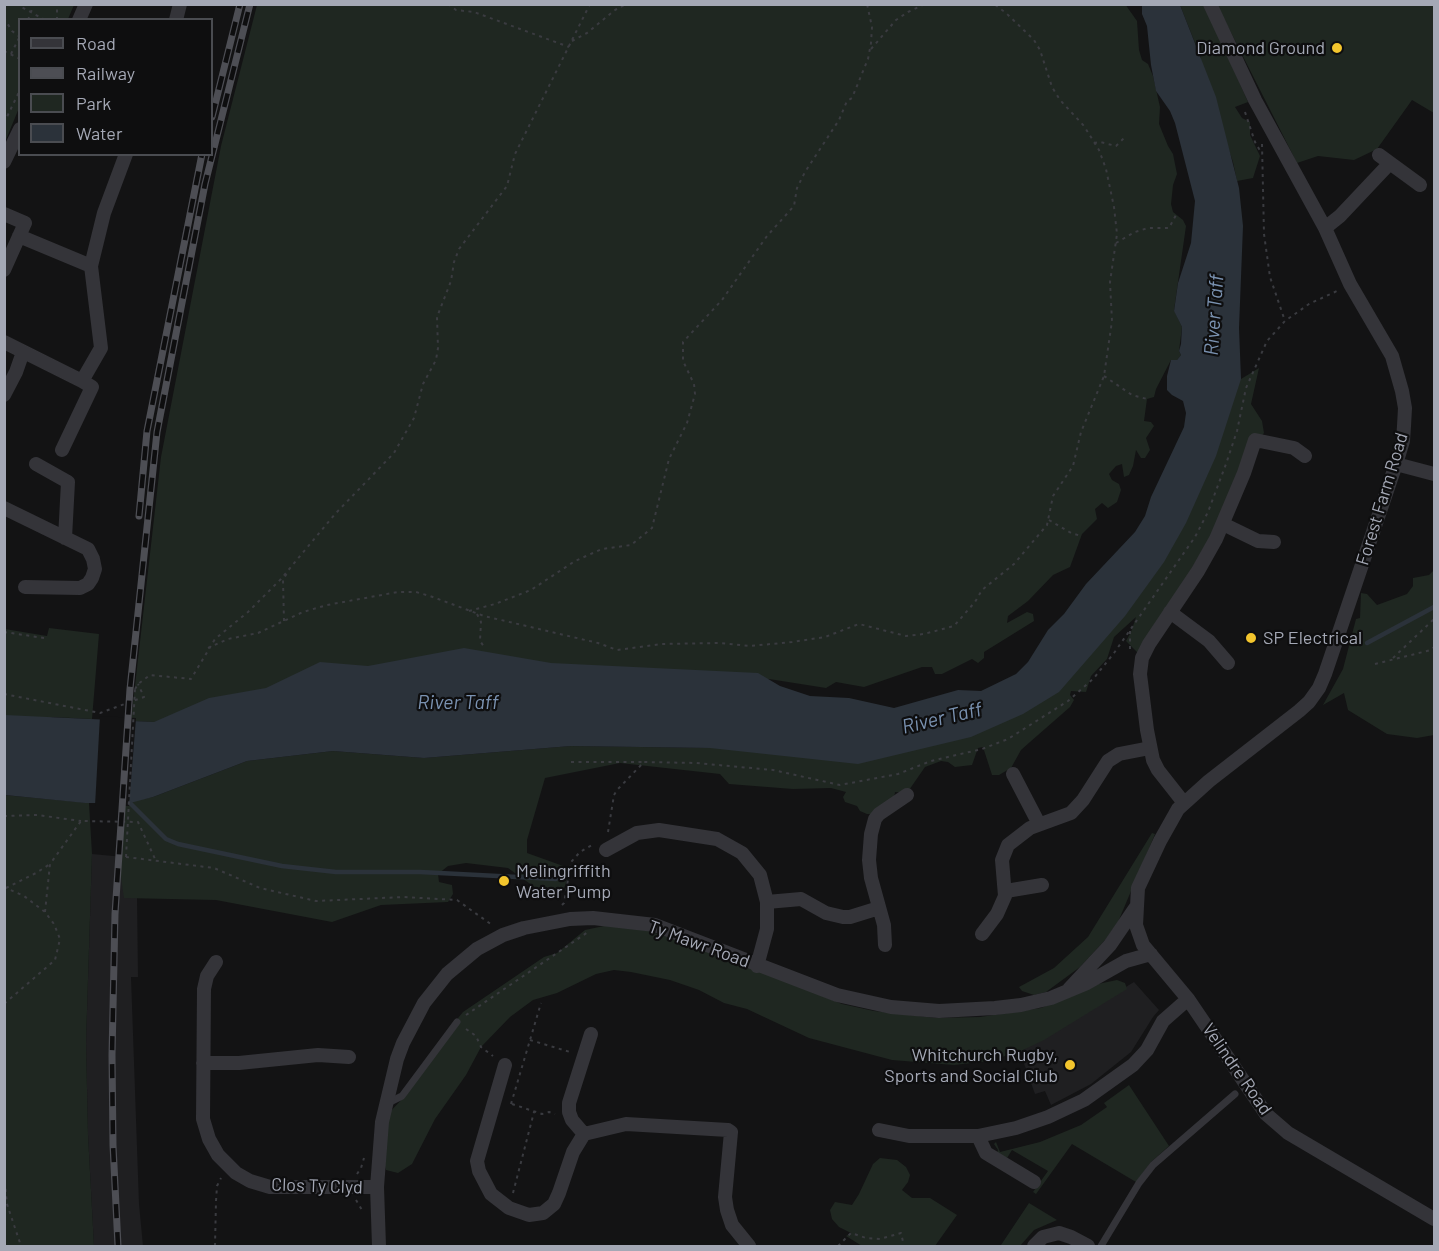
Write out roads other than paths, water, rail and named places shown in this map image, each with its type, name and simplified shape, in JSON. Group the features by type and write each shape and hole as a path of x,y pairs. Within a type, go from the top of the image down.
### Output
{"street":[{"path":"80,18 86,4"},
{"name":"Forest Farm Road","path":"1151,954 1143,945 1135,916 1138,888 1146,870 1173,817 1184,803 1299,711 1319,688 1403,441 1405,408 1399,375 1384,341 1350,284 1325,228 1255,100 1210,4"},
{"path":"4,162 18,133"},
{"path":"82,381 101,348 91,266 104,213 125,156"},
{"path":"1325,228 1340,216 1384,159 1420,185"},
{"path":"4,214 25,223 4,270"},
{"path":"19,237 91,266"},
{"path":"4,342 92,387 62,450"},
{"path":"4,395 23,352"},
{"path":"1184,803 1158,770 1150,748 1140,665 1149,644 1198,571 1223,524 1255,440 1294,448 1305,456"},
{"path":"36,464 68,482 66,538"},
{"path":"1396,464 1434,474"},
{"path":"4,508 88,549 93,559 95,569 92,578 88,584 80,588 25,587"},
{"path":"1223,524 1258,541 1274,542"},
{"path":"1170,612 1209,640 1228,663"},
{"path":"982,934 1003,902 1006,891 1001,868 1008,845 1022,833 1039,824 1065,817 1077,807 1108,761 1119,754 1150,748"},
{"path":"1013,774 1039,824"},
{"path":"885,945 884,925 871,878 869,860 872,826 879,814 907,795"},
{"path":"603,842 648,830 678,831 717,839 742,853 760,875 768,902 767,929 757,966"},
{"path":"1006,891 1042,885"},
{"path":"768,902 801,899 826,913 843,917 879,908"},
{"path":"1065,993 1110,945 1136,907"},
{"name":"Ty Mawr Road","path":"379,1246 377,1187 386,1105 397,1059 409,1029 436,987 464,958 488,942 524,928 570,919 655,925 837,995 891,1007 939,1011 1021,1005 1065,993 1120,964 1151,954"},
{"name":"Velindre Road","path":"1151,954 1188,999 1259,1106 1280,1128 1434,1219"},
{"name":"Clos Ty Clyd","path":"216,962 204,982 203,1119 209,1139 218,1155 236,1173 250,1181 270,1187 377,1187"},
{"path":"879,1130 909,1136 978,1136 1032,1124 1093,1095 1141,1057 1163,1022 1188,999"},
{"path":"584,1134 572,1120 569,1103 591,1034"},
{"path":"203,1063 239,1063 318,1055 350,1057"},
{"path":"505,1065 477,1161 479,1172 491,1194 509,1208 529,1215 543,1213 554,1204 573,1152 584,1134 626,1124 731,1132 725,1197 727,1210 732,1224 749,1246"},
{"path":"978,1136 986,1153 1034,1182"},
{"path":"1034,1246 1042,1237 1059,1233 1088,1246"}],"lane":[{"path":"386,1105 402,1096 457,1022"},
{"path":"1101,1246 1139,1183 1153,1165 1234,1094"}],"water":[{"name":"River Taff","path":"1142,5 1180,5 1216,97 1239,188 1243,226 1239,328 1241,379 1216,456 1186,523 1164,562 1125,616 1059,692 1023,714 971,737 858,764 710,748 571,746 424,758 333,751 247,761 153,797 130,803 85,803 5,795 5,715 154,722 209,698 266,688 320,662 368,666 464,648 551,663 758,673 780,686 810,696 849,698 894,708 958,690 981,691 1016,674 1028,662 1048,630 1064,614 1086,584 1135,532 1145,516 1151,497 1184,427 1186,413 1183,401 1167,390 1167,376 1171,360 1177,360 1181,355 1179,351 1182,327 1174,311 1178,283 1191,243 1195,201 1175,123 1170,111 1156,91"}],"waterway":[{"path":"1367,643 1434,607"},
{"path":"130,803 166,839 178,844 282,866 336,872 420,872 556,879"}],"railway":[{"path":"213,113 240,4"},
{"path":"213,152 250,4"},
{"path":"139,516 147,431 202,156"},
{"path":"118,1246 113,1145 112,1055 115,914 130,689 157,432 212,156"}],"place":[{"name":"Diamond Ground","path":"1337,48"},
{"name":"SP Electrical","path":"1251,638"},
{"name":"Melingriffith Water Pump","path":"504,881"},
{"name":"Whitchurch Rugby, Sports and Social Club","path":"1070,1065"}]}
